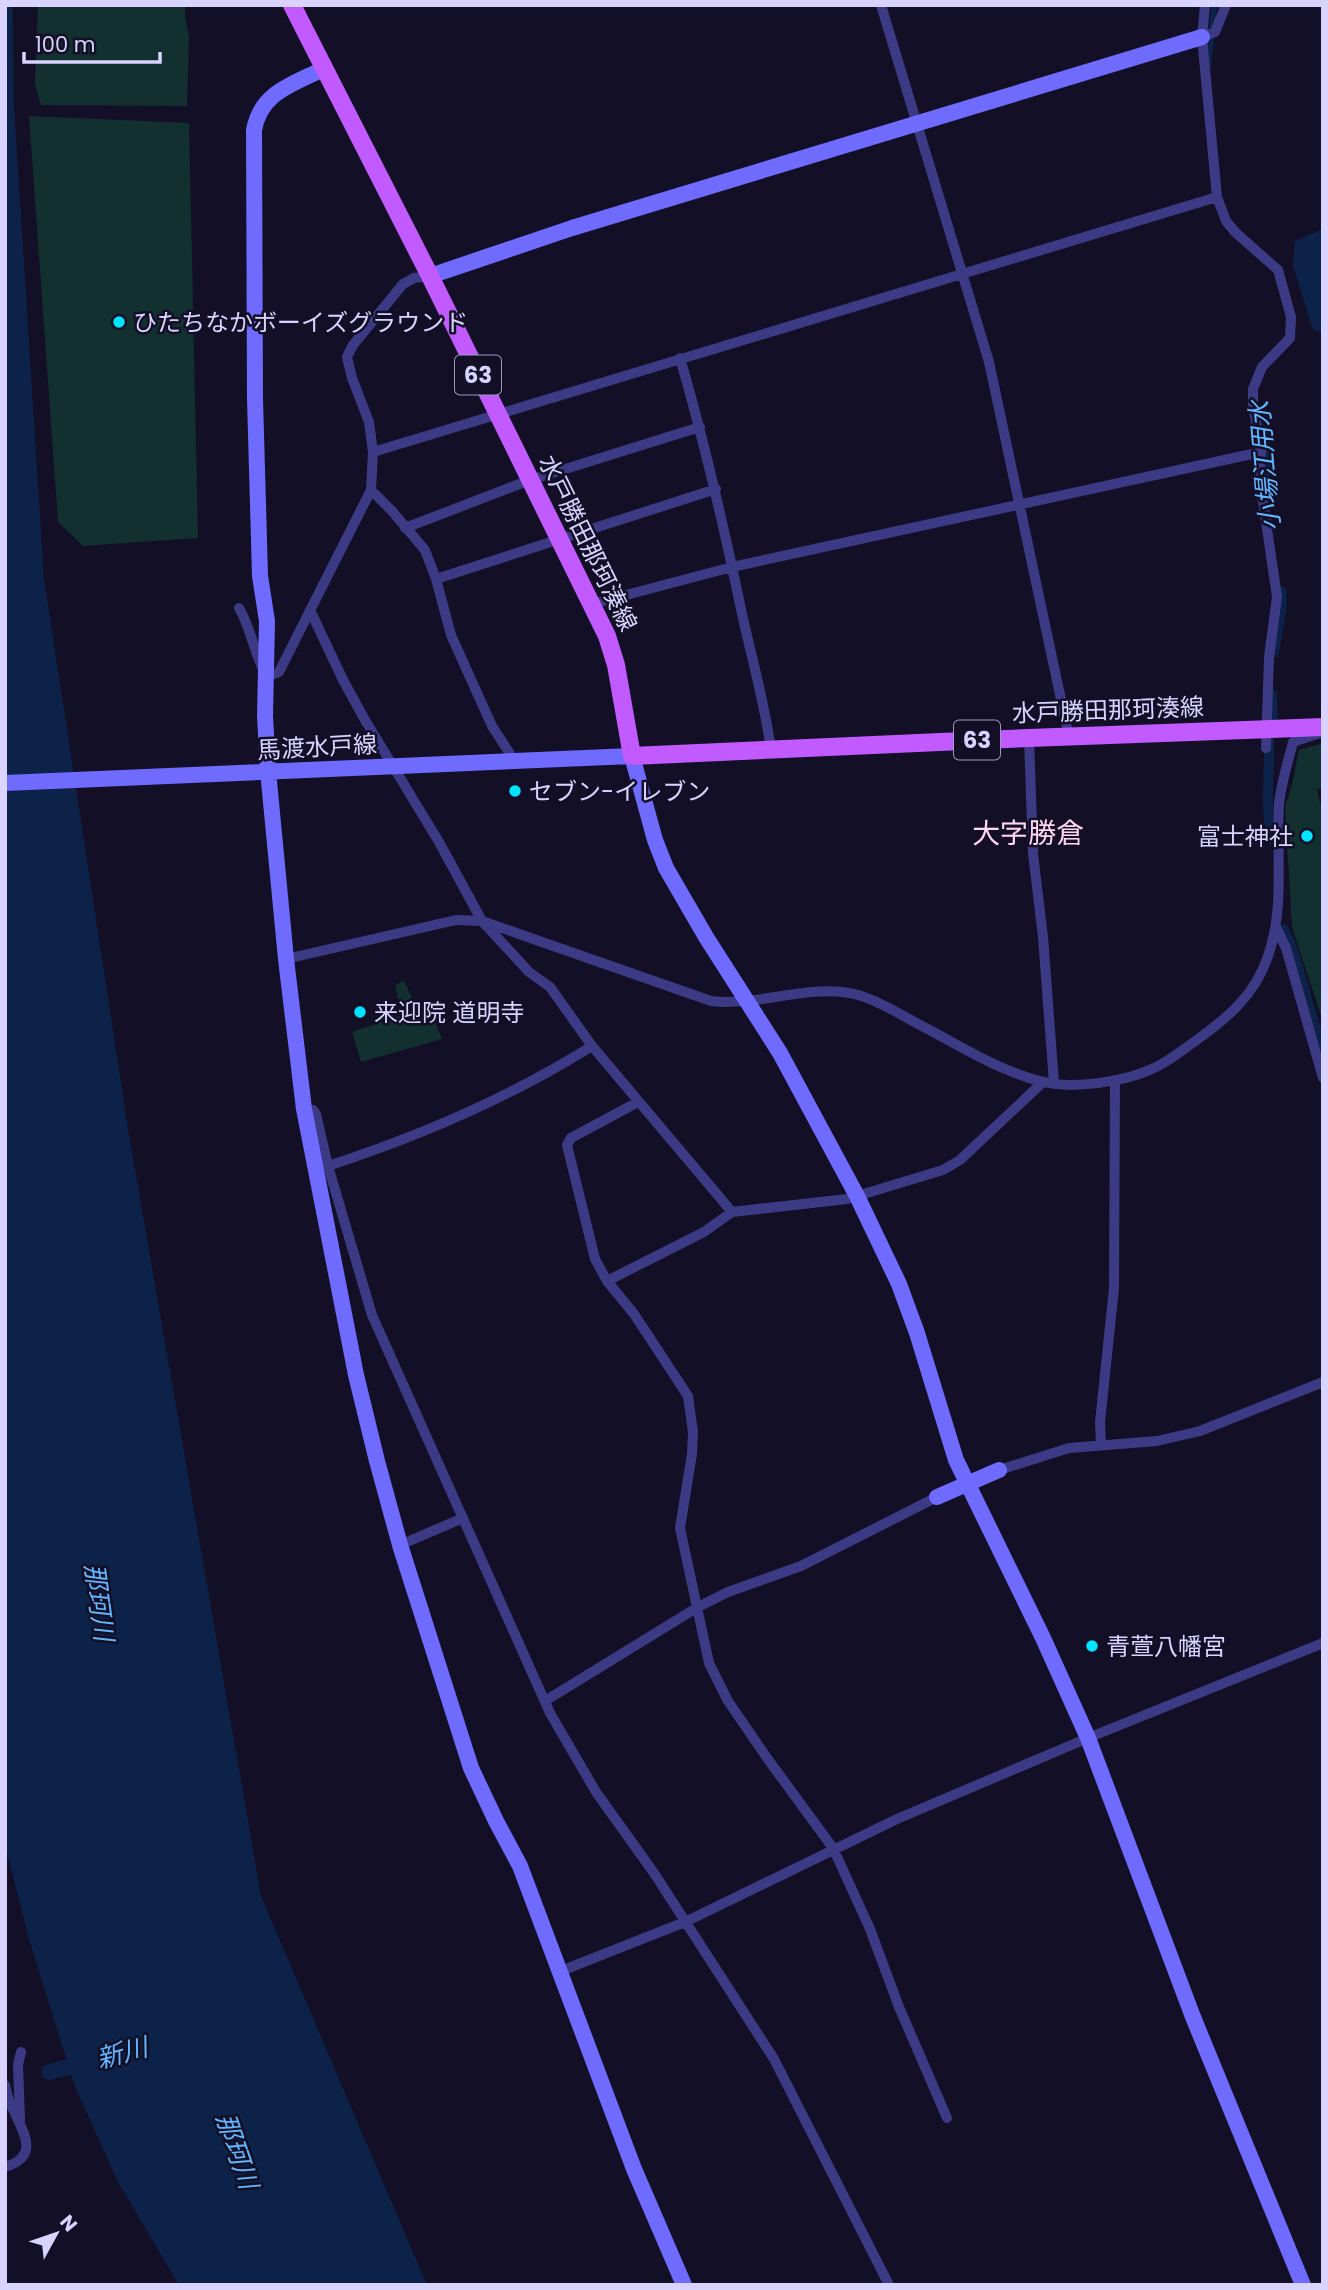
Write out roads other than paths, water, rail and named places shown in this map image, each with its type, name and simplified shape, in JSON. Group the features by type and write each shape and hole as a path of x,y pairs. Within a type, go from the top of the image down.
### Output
{"main road":[{"name":"水戸勝田那珂湊線","path":"292,5 430,275 592,604 614,653 632,756 1029,737 1266,729 1323,730"}],"street":[{"path":"881,5 989,362 1069,737"},
{"path":"1205,5 1202,37 1217,197 1226,221 1234,232 1278,270 1291,317 1290,338 1262,367 1255,380 1253,404 1261,453 1259,474 1277,597 1269,657 1266,748"},
{"path":"267,677 279,672 371,491 373,452 369,422 347,357 352,345 403,284 414,278 572,228 1202,37 1215,32 1226,5"},
{"path":"323,69 274,94 257,116 254,130 260,576 267,621 265,716 286,959 304,1109 356,1375 400,1545 471,1768 520,1866 634,2169 684,2285"},
{"path":"373,452 1217,197"},
{"path":"680,358 716,489 754,668 766,709 771,750"},
{"path":"405,528 530,481 700,427"},
{"path":"592,604 732,567 1261,453"},
{"path":"436,579 716,489"},
{"path":"371,491 425,550 451,635 492,726 514,760"},
{"path":"239,608 267,677"},
{"path":"310,610 342,680 439,842 482,920 529,972 550,987 592,1046 732,1212"},
{"path":"286,959 456,920 482,920 711,1001 747,1002 822,992 858,995 999,1066 1042,1082 1077,1084 1115,1080 1144,1072 1167,1061 1240,1006 1259,979 1276,929 1279,801 1290,752 1293,742 1323,730"},
{"path":"1029,737 1033,854 1055,1083"},
{"path":"632,756 655,840 666,868 706,937 780,1053 877,1236 908,1308 944,1427 965,1484 1043,1638 1088,1738 1193,2017 1303,2285"},
{"name":"馬渡水戸線","path":"5,783 632,756"},
{"path":"1276,929 1286,948 1323,1078"},
{"path":"328,1166 389,1145 501,1097 592,1046"},
{"path":"1101,1446 1100,1422 1114,1289 1115,1080"},
{"path":"607,1281 704,1232 732,1212 847,1199 943,1170 960,1160 1042,1082"},
{"path":"638,1102 571,1138 567,1145 595,1259 607,1281 634,1314 688,1396 693,1432 692,1454 680,1528 709,1663 728,1701 833,1848 870,1929 899,2007 947,2118"},
{"path":"304,1109 313,1110 316,1114 328,1166 372,1315 545,1701 596,1792 774,2059 888,2285"},
{"path":"545,1701 698,1607 728,1592 801,1566 937,1497 999,1470 1069,1448 1157,1441 1200,1431 1323,1382"},
{"path":"400,1545 463,1518"},
{"path":"561,1971 685,1922 897,1819 1323,1643"},
{"path":"19,2122 18,2065 21,2052"},
{"path":"5,2085 28,2147 24,2157 5,2167"}],"water":[{"name":"那珂川","path":"5,5 13,5 14,106 44,579 129,1135 261,1896 427,2285 179,2285 118,2182 75,2087 29,1939 5,1845"},
{"path":"1211,5 1217,5 1211,70 1206,67"},
{"path":"1323,229 1323,332 1313,330 1293,266 1295,241"}],"waterway":[{"name":"小場江用水","path":"1261,429 1268,453 1264,486"},
{"name":"小場江用水","path":"1274,652 1282,606 1281,591"},
{"name":"小場江用水","path":"1272,695 1273,717"},
{"name":"小場江用水","path":"1269,741 1268,804 1273,841"},
{"name":"小場江用水","path":"1284,929 1294,953 1323,1054"},
{"name":"新川","path":"49,2072 88,2062"}],"place":[{"name":"ひたちなかボーイズグラウンド","path":"119,322"},
{"name":"セブン-イレブン","path":"515,791"},
{"name":"富士神社","path":"1307,836"},
{"name":"来迎院 道明寺","path":"360,1012"},
{"name":"青萱八幡宮","path":"1092,1646"}],"district":[{"name":"大字勝倉","path":"1028,833"}]}
